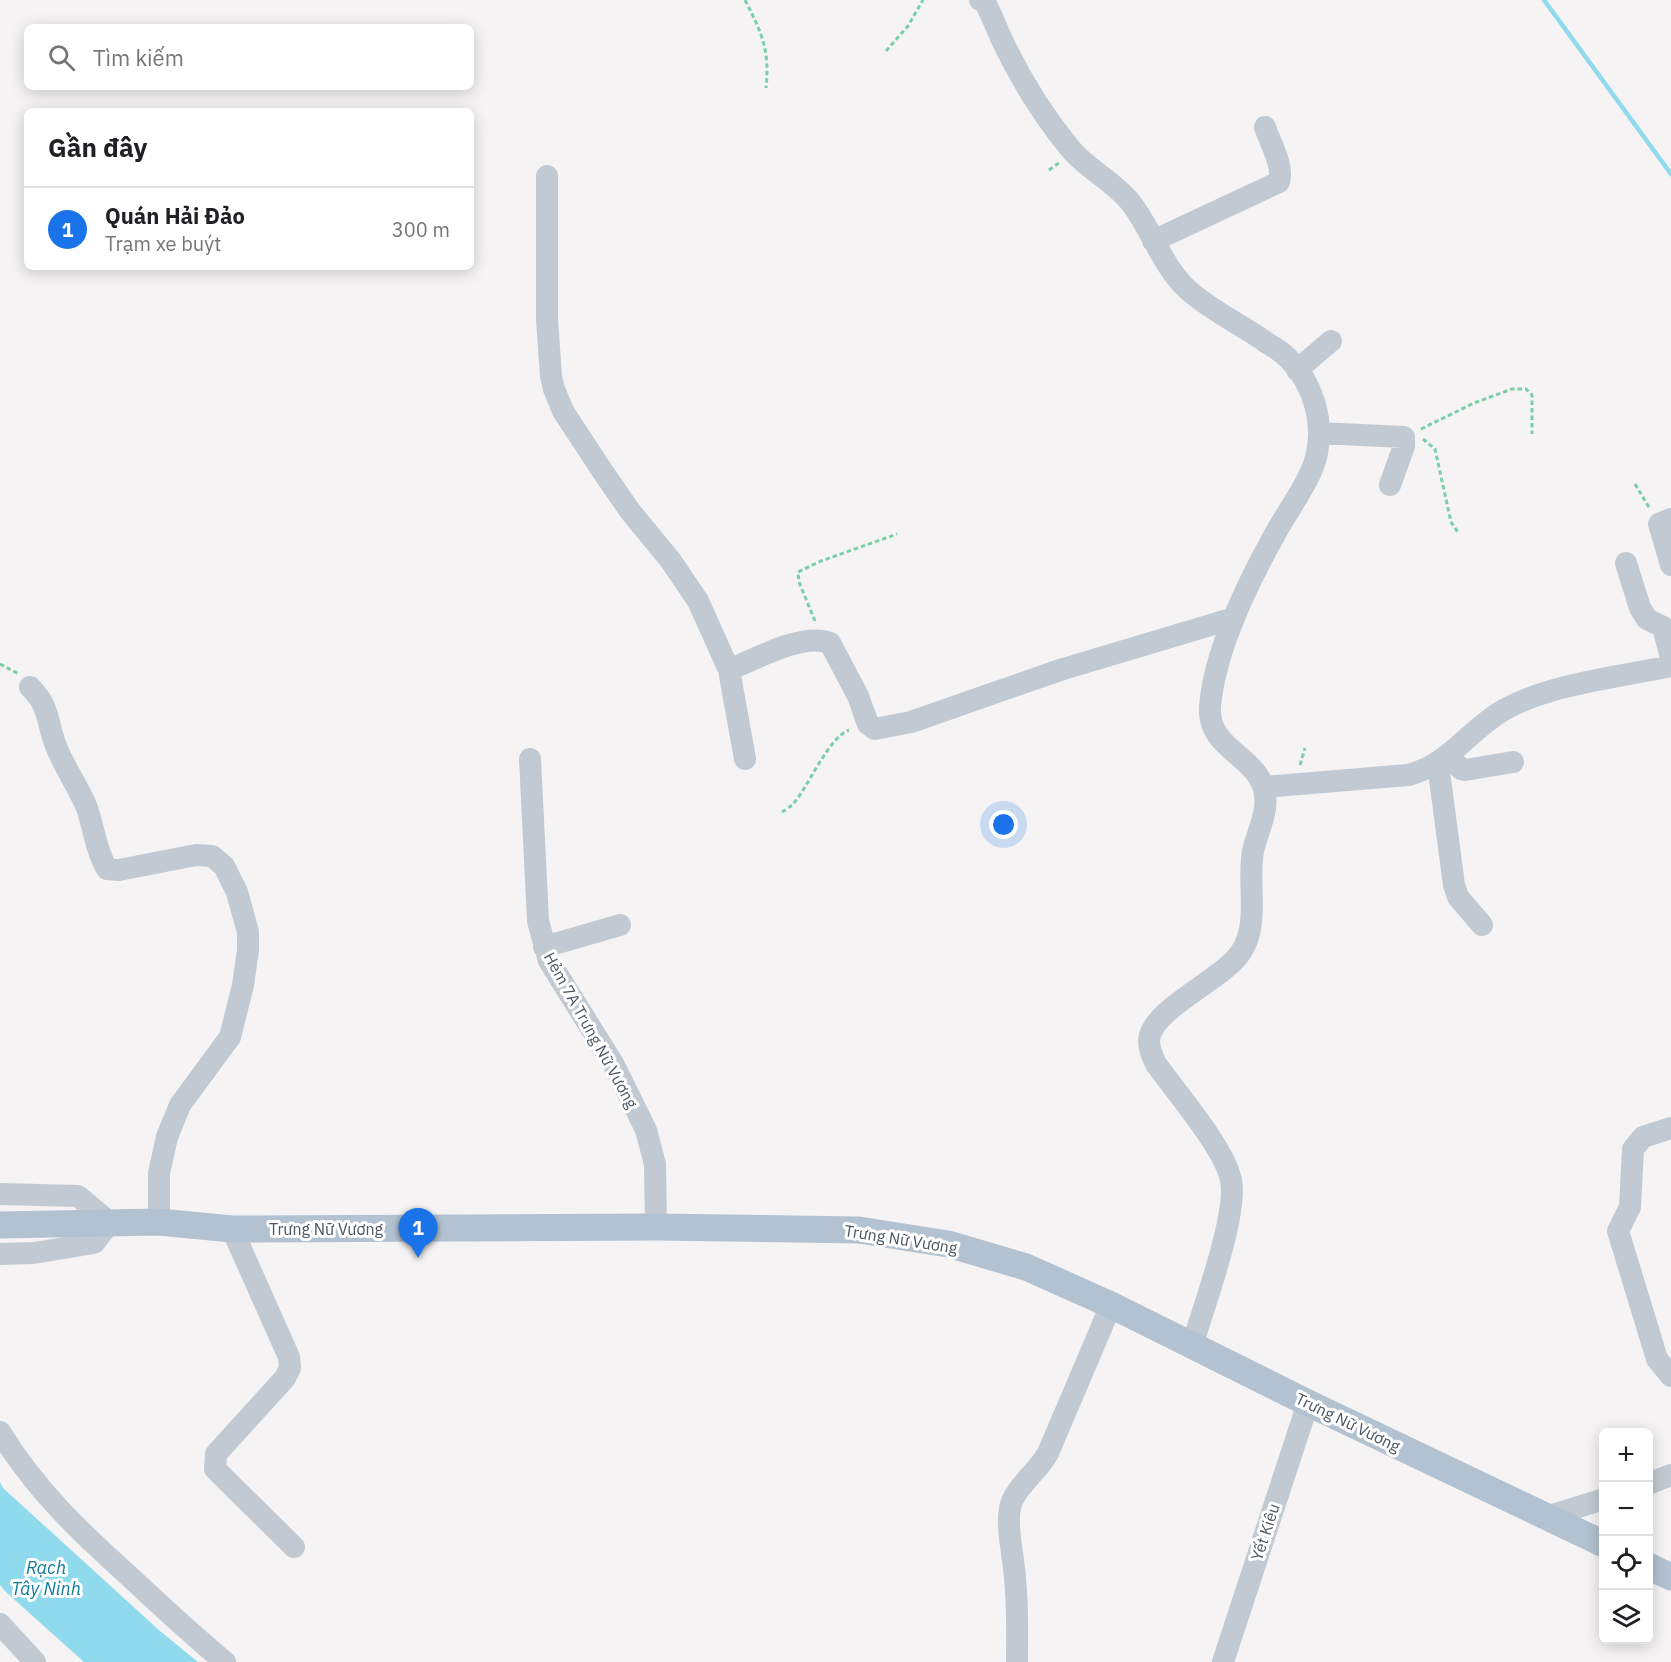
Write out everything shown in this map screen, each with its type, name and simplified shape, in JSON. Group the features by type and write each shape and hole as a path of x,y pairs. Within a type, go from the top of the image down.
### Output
{"main road":[{"name":"Trưng Nữ Vương","path":"0,1225 159,1222 232,1229 656,1227 859,1230 948,1244 1026,1267 1111,1305 1308,1403 1599,1542"},
{"path":"1653,1568 1671,1577"}],"street":[{"path":"981,0 985,2 1017,69 1070,149 1126,197 1136,209 1168,267 1190,291 1288,357 1307,384 1316,406 1319,433 1317,455 1233,618 1213,689 1210,710 1212,725 1220,739 1256,771 1265,787 1265,807 1253,850 1249,935 1242,951 1232,962 1167,1012 1156,1024 1149,1037 1150,1053 1156,1064 1220,1153 1231,1180 1231,1203 1222,1243 1192,1346"},
{"path":"1153,241 1279,182 1276,158 1264,127"},
{"path":"547,176 547,320 554,388 563,411 612,486 630,512 671,561 698,601 729,669 745,759"},
{"path":"1297,370 1331,341"},
{"path":"1319,433 1409,435 1390,486"},
{"path":"1665,521 1671,565"},
{"path":"1626,563 1640,608 1647,619 1663,627 1671,658"},
{"path":"729,669 794,644 814,639 830,643 858,696 868,724 875,729 911,722 1060,670 1233,618"},
{"path":"1265,787 1408,775 1425,770 1443,759 1483,724 1528,698 1671,666"},
{"path":"30,687 46,708 57,749 77,786 107,869 118,870 196,855 212,856 224,866 237,892 248,932 243,985 230,1037 180,1105 167,1137 159,1173 159,1222"},
{"name":"Hẻm 7A Trưng Nữ Vương","path":"530,759 538,921 544,947 549,961 614,1065 646,1130 655,1164 656,1227"},
{"path":"1443,759 1465,770 1513,762"},
{"path":"1443,759 1454,885 1458,897 1482,926"},
{"path":"544,947 620,925"},
{"path":"1671,1128 1644,1137 1633,1149 1630,1207 1618,1231 1657,1359 1671,1376"},
{"path":"0,1194 78,1196 110,1222 94,1243 34,1253 0,1254"},
{"path":"232,1229 289,1357 290,1368 285,1378 216,1455 215,1469 294,1548"},
{"path":"1017,1662 1016,1580 1010,1514 1012,1501 1017,1492 1042,1465 1111,1305"},
{"name":"Yết Kiêu","path":"1224,1662 1308,1403"},
{"path":"0,1432 34,1481 69,1521 192,1635 225,1662"},
{"path":"1653,1482 1671,1475"},
{"path":"1546,1517 1599,1501"},
{"path":"0,1624 35,1662"}],"path":[{"path":"745,0 765,43 768,65 766,88"},
{"path":"886,51 908,26 923,0"},
{"path":"1409,435 1474,403 1512,388 1526,389 1532,395 1532,434"},
{"path":"1409,435 1436,449 1451,522 1458,534"},
{"path":"1635,484 1665,521"},
{"path":"822,640 799,582 798,572 821,561 897,534"},
{"path":"782,813 792,804 839,737 844,732 868,724"}],"water":[{"name":"Rạch Tây Ninh","path":"0,1482 3,1488 160,1631 198,1662 84,1662 7,1593 0,1585"}],"waterway":[{"path":"1544,0 1671,174"}],"place":[{"name":"Quán Hải Đảo","path":"418,1258"}]}
